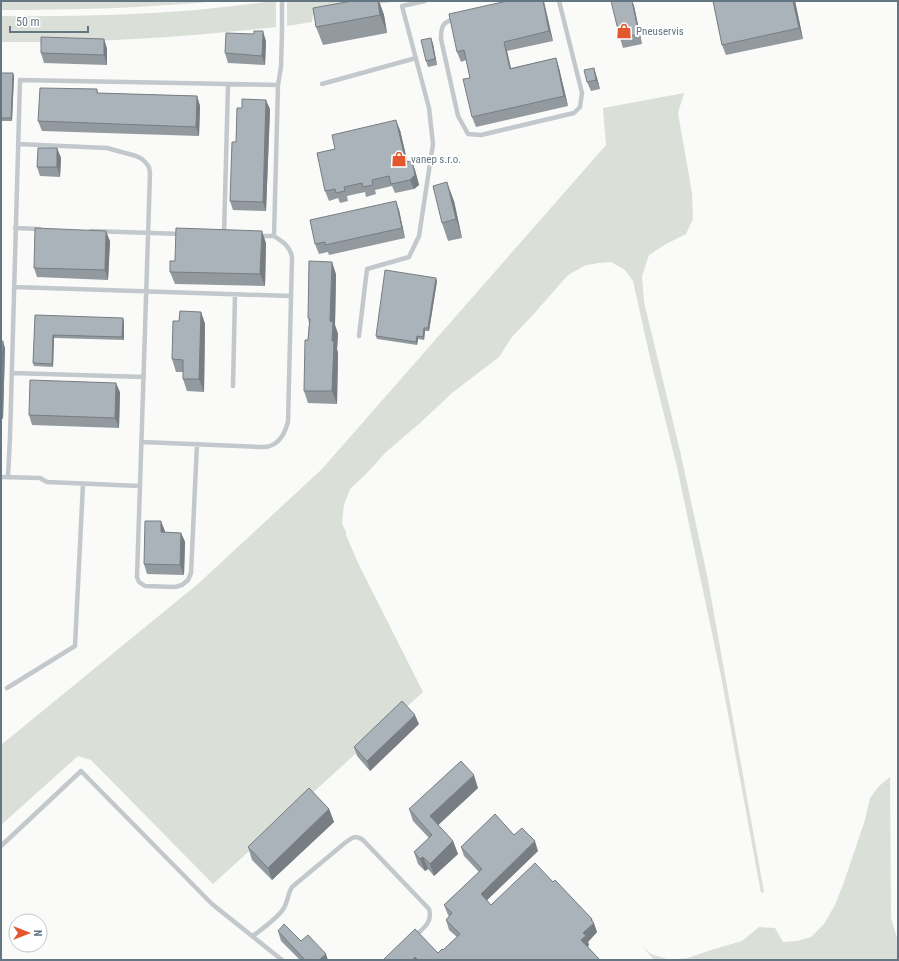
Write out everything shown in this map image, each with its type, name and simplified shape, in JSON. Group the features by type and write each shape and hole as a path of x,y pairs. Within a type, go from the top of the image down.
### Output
{"lane":[{"path":"274,236 278,85 281,67 282,1"},
{"path":"359,336 367,269 409,257 419,236 433,144 429,108 402,6 425,1"},
{"path":"462,17 448,20 441,28 441,39 458,116 468,134 480,135 574,113 580,107 582,92 559,1"},
{"path":"322,84 416,58"},
{"path":"8,477 20,80 278,85"},
{"path":"224,235 228,84"},
{"path":"18,144 107,148 136,156 142,159 149,167 149,232 137,576 139,582 145,586 175,587 182,585 188,580 192,573 197,444"},
{"path":"15,228 45,229"},
{"path":"82,230 186,234"},
{"path":"216,235 231,235"},
{"path":"142,442 260,447 270,446 278,441 285,433 288,422 292,257 286,244 274,236 253,236"},
{"path":"14,287 290,296"},
{"path":"232,386 236,295"},
{"path":"12,374 144,377"},
{"path":"1,477 40,478 47,482 140,486"},
{"path":"7,688 75,646 83,484"},
{"path":"1,846 81,771 212,904 282,960"},
{"path":"253,936 279,915 284,907 292,886 346,842 352,838 358,837 363,840 429,909 431,915 430,921 408,943"}],"shaded area":[{"path":"1,1 218,1 110,8 1,10"},
{"path":"276,1 276,27 139,39 1,42 1,16 74,16 148,13 197,10"},
{"path":"287,1 397,1 313,15 312,22 287,26"},
{"path":"684,93 678,113 692,193 693,219 686,234 649,255 642,276 644,302 680,451 707,575 764,892 761,893 721,676 677,467 633,281 625,270 611,262 586,265 568,275 512,337 499,357 452,393 386,452 350,489 344,505 342,523 346,535 359,565 423,692 213,884 91,760 78,756 1,825 1,745 199,583 322,469 606,145 603,108"},
{"path":"890,777 891,918 898,941 898,960 670,960 688,958 742,941 759,927 775,928 783,942 797,941 811,937 824,924 835,905 865,820 870,798 879,786"},
{"path":"643,947 651,954 670,960 654,960"}],"building":[{"path":"352,1 378,1 380,15 316,27 313,8"},
{"path":"507,1 543,1 549,31 504,42 510,69 556,58 564,96 472,117 463,79 470,78 464,50 457,52 449,14"},
{"path":"611,1 632,1 639,34 620,38"},
{"path":"713,1 793,1 799,28 722,45"},
{"path":"254,31 263,31 262,56 225,53 226,33 254,34"},
{"path":"41,37 104,39 104,55 41,53"},
{"path":"431,38 435,59 426,61 421,40"},
{"path":"594,68 596,80 587,82 584,70"},
{"path":"1,73 13,73 11,118 1,118"},
{"path":"40,88 97,89 97,93 197,96 196,127 38,121"},
{"path":"242,99 266,100 263,202 230,201 232,142 236,142 237,108 242,108"},
{"path":"396,120 406,162 412,161 415,175 410,180 391,184 389,176 372,180 373,185 363,187 362,183 344,187 345,191 336,193 335,189 325,191 317,153 335,149 332,135"},
{"path":"38,148 57,148 57,167 37,167"},
{"path":"447,182 456,219 442,223 433,186"},
{"path":"396,201 402,228 325,245 325,242 315,244 310,220"},
{"path":"35,228 106,231 105,270 34,268"},
{"path":"176,228 262,231 260,274 170,272 170,261 175,261"},
{"path":"309,261 332,262 330,321 333,322 332,341 334,341 332,391 304,391 305,340 308,340 310,319 308,318"},
{"path":"385,270 436,278 428,328 424,328 423,337 417,336 416,342 376,336"},
{"path":"180,311 201,312 199,379 183,379 183,360 172,359 173,321 179,321"},
{"path":"35,315 123,318 122,337 53,335 52,364 33,363"},
{"path":"1,341 3,341 1,396"},
{"path":"30,380 116,383 115,418 29,415"},
{"path":"145,521 161,521 161,532 181,533 180,565 144,564"},
{"path":"402,701 415,715 367,761 354,747"},
{"path":"461,761 474,775 430,816 453,841 430,864 423,857 420,859 414,852 432,835 409,809"},
{"path":"309,788 329,809 268,868 248,847"},
{"path":"495,814 514,835 522,828 535,841 481,894 491,905 535,863 553,882 555,880 592,919 591,920 594,923 583,933 586,936 581,940 600,960 418,960 415,957 412,960 383,960 415,929 438,953 460,934 446,920 452,913 444,905 482,869 461,847"},
{"path":"284,924 301,941 308,935 326,954 319,960 305,960 278,931"}],"place":[{"name":"Pneuservis","path":"624,31"},
{"name":"vanep s.r.o.","path":"399,159"}]}
